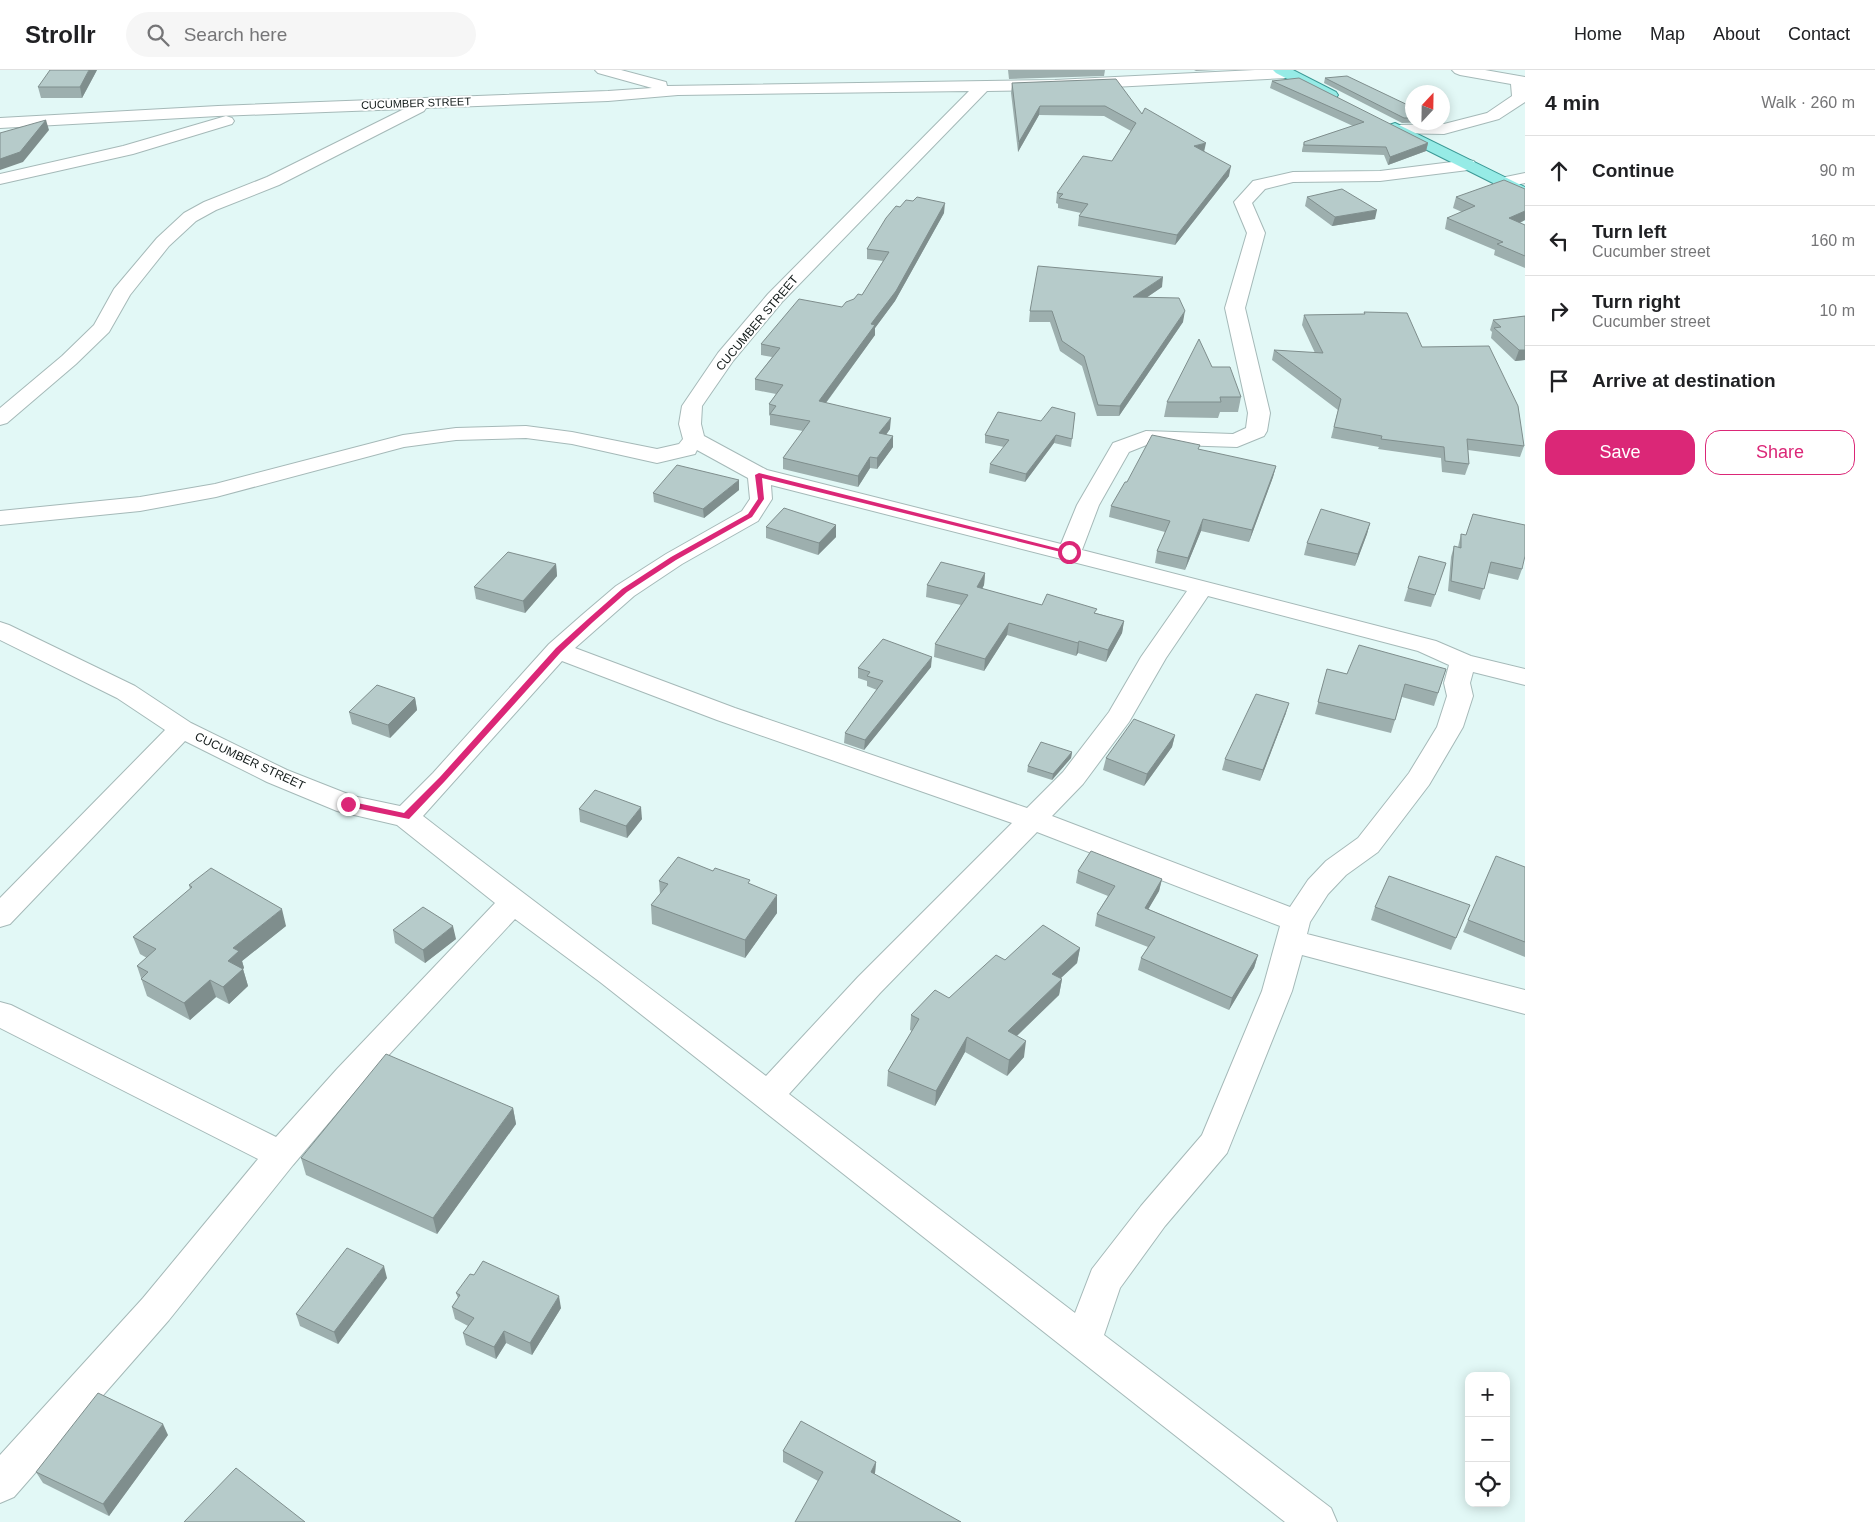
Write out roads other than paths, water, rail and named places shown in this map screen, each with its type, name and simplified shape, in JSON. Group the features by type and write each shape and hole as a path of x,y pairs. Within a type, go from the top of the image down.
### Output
{"main road":[{"path":"1284,72 1344,102"},
{"path":"1384,122 1525,194"}],"street":[{"path":"603,70 678,90"},
{"path":"1400,130 1444,129 1493,116 1520,98 1523,81 1460,70"},
{"name":"CUCUMBER STREET","path":"0,123 268,109 608,96 678,90 1065,85 1284,72"},
{"name":"CUCUMBER STREET","path":"694,439 690,424 692,406 725,357 775,298 983,86"},
{"path":"0,418 69,360 102,328 121,293 162,242 190,217 210,206 273,180 428,103"},
{"path":"0,178 127,150 268,109"},
{"path":"1069,552 1088,504 1121,448 1146,437 1237,441 1256,431 1259,413 1235,308 1256,232 1243,202 1259,185 1293,177 1380,176 1468,165"},
{"path":"1502,183 1525,178"},
{"path":"0,518 140,504 216,490 403,441 456,434 526,432 572,438 657,456 687,449 694,439 759,475 1202,586 1427,646 1463,662 1525,677"},
{"path":"759,475 761,499 750,516 674,559 625,591 558,650 443,779 406,816 513,902 611,974 1317,1522"},
{"path":"767,1096 869,985 1073,778 1120,716 1154,657 1202,586"},
{"name":"CUCUMBER STREET","path":"0,630 126,692 182,729 285,780 348,804 406,816"},
{"path":"558,650 726,714 1031,819 1293,931 1525,1002"},
{"path":"1084,1340 1105,1280 1152,1216 1216,1143 1277,991 1293,931 1318,887 1336,868 1368,845 1419,779 1450,727 1460,696 1457,683 1463,662"},
{"path":"0,916 182,729"},
{"path":"0,1484 156,1309 281,1155 348,1078 513,902"},
{"path":"0,1014 281,1155"}]}
